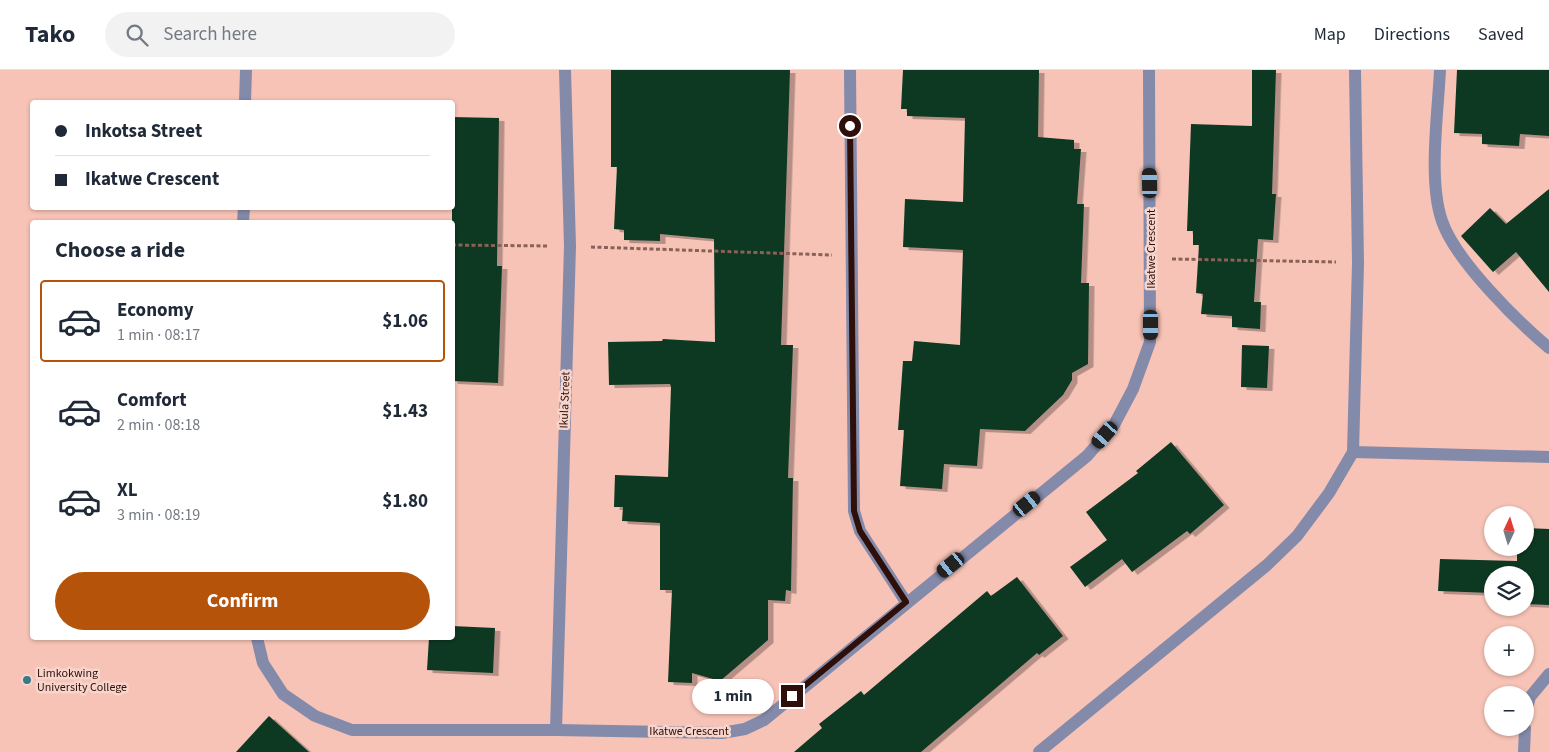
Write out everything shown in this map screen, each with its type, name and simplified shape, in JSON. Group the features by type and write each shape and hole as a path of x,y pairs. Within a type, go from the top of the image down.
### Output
{"street":[{"path":"245,100 246,70"},
{"name":"Ikula Street","path":"556,730 570,246 565,70"},
{"path":"850,70 854,511 860,531 906,602"},
{"name":"Ikatwe Crescent","path":"257,640 263,663 283,694 315,716 352,730 556,730 722,734 744,729 764,720 906,602 1087,456 1114,425 1134,389 1150,342 1149,70"},
{"path":"1039,752 1267,565 1297,536 1329,493 1353,452 1358,263 1355,70"},
{"path":"1440,70 1436,175 1442,221 1454,246 1473,272 1549,348"},
{"path":"1353,452 1549,457"},
{"path":"1534,692 1549,674"},
{"path":"1524,752 1525,736"}],"path":[{"path":"455,245 570,246 851,256"},
{"path":"1151,258 1358,263"}],"building":[{"path":"611,70 790,70 781,345 793,345 788,478 793,478 791,591 786,590 785,601 768,600 768,640 720,681 692,673 692,683 668,682 672,590 660,590 660,523 622,521 623,507 614,507 615,475 668,477 671,387 670,384 609,385 608,342 662,341 663,339 715,342 714,239 660,234 660,241 624,240 624,230 614,229 617,167 611,167"},
{"path":"903,70 1039,70 1038,137 1074,140 1074,149 1081,149 1077,204 1084,204 1081,283 1089,283 1088,364 1072,373 1072,380 1063,395 1025,431 980,429 977,466 944,464 942,489 900,486 904,430 898,430 903,361 912,361 914,341 960,345 963,250 903,247 905,199 963,202 965,118 907,116 907,109 901,109"},
{"path":"1252,70 1276,70 1272,194 1276,194 1273,240 1258,239 1254,302 1261,302 1260,329 1232,327 1232,316 1201,314 1203,294 1196,293 1199,245 1193,245 1193,231 1187,231 1191,124 1252,126"},
{"path":"1457,70 1549,70 1549,136 1520,134 1519,146 1482,144 1482,134 1454,133"},
{"path":"455,117 499,118 497,266 502,266 498,383 455,381 455,220 452,220 452,210 455,210"},
{"path":"1549,189 1549,292 1516,252 1493,272 1461,236 1490,208 1506,224"},
{"path":"1242,345 1269,346 1267,388 1241,387"},
{"path":"1171,442 1224,505 1190,534 1187,531 1132,572 1122,559 1085,587 1070,567 1107,540 1086,512 1138,473 1136,471"},
{"path":"1534,528 1549,529 1549,605 1534,604 1534,566 1484,566 1484,593 1438,591 1440,559 1517,561 1517,556 1534,556"},
{"path":"1017,577 1063,636 1039,655 1037,653 921,752 794,752 822,728 819,724 861,691 864,695 987,591 991,596"},
{"path":"455,626 495,628 493,673 427,670 429,640 455,640"},
{"path":"269,716 309,752 236,752"}],"place":[{"name":"Limkokwing University College","path":"27,680"}],"route":[{"path":"792,696 906,602 860,531 854,511 850,126"}]}
